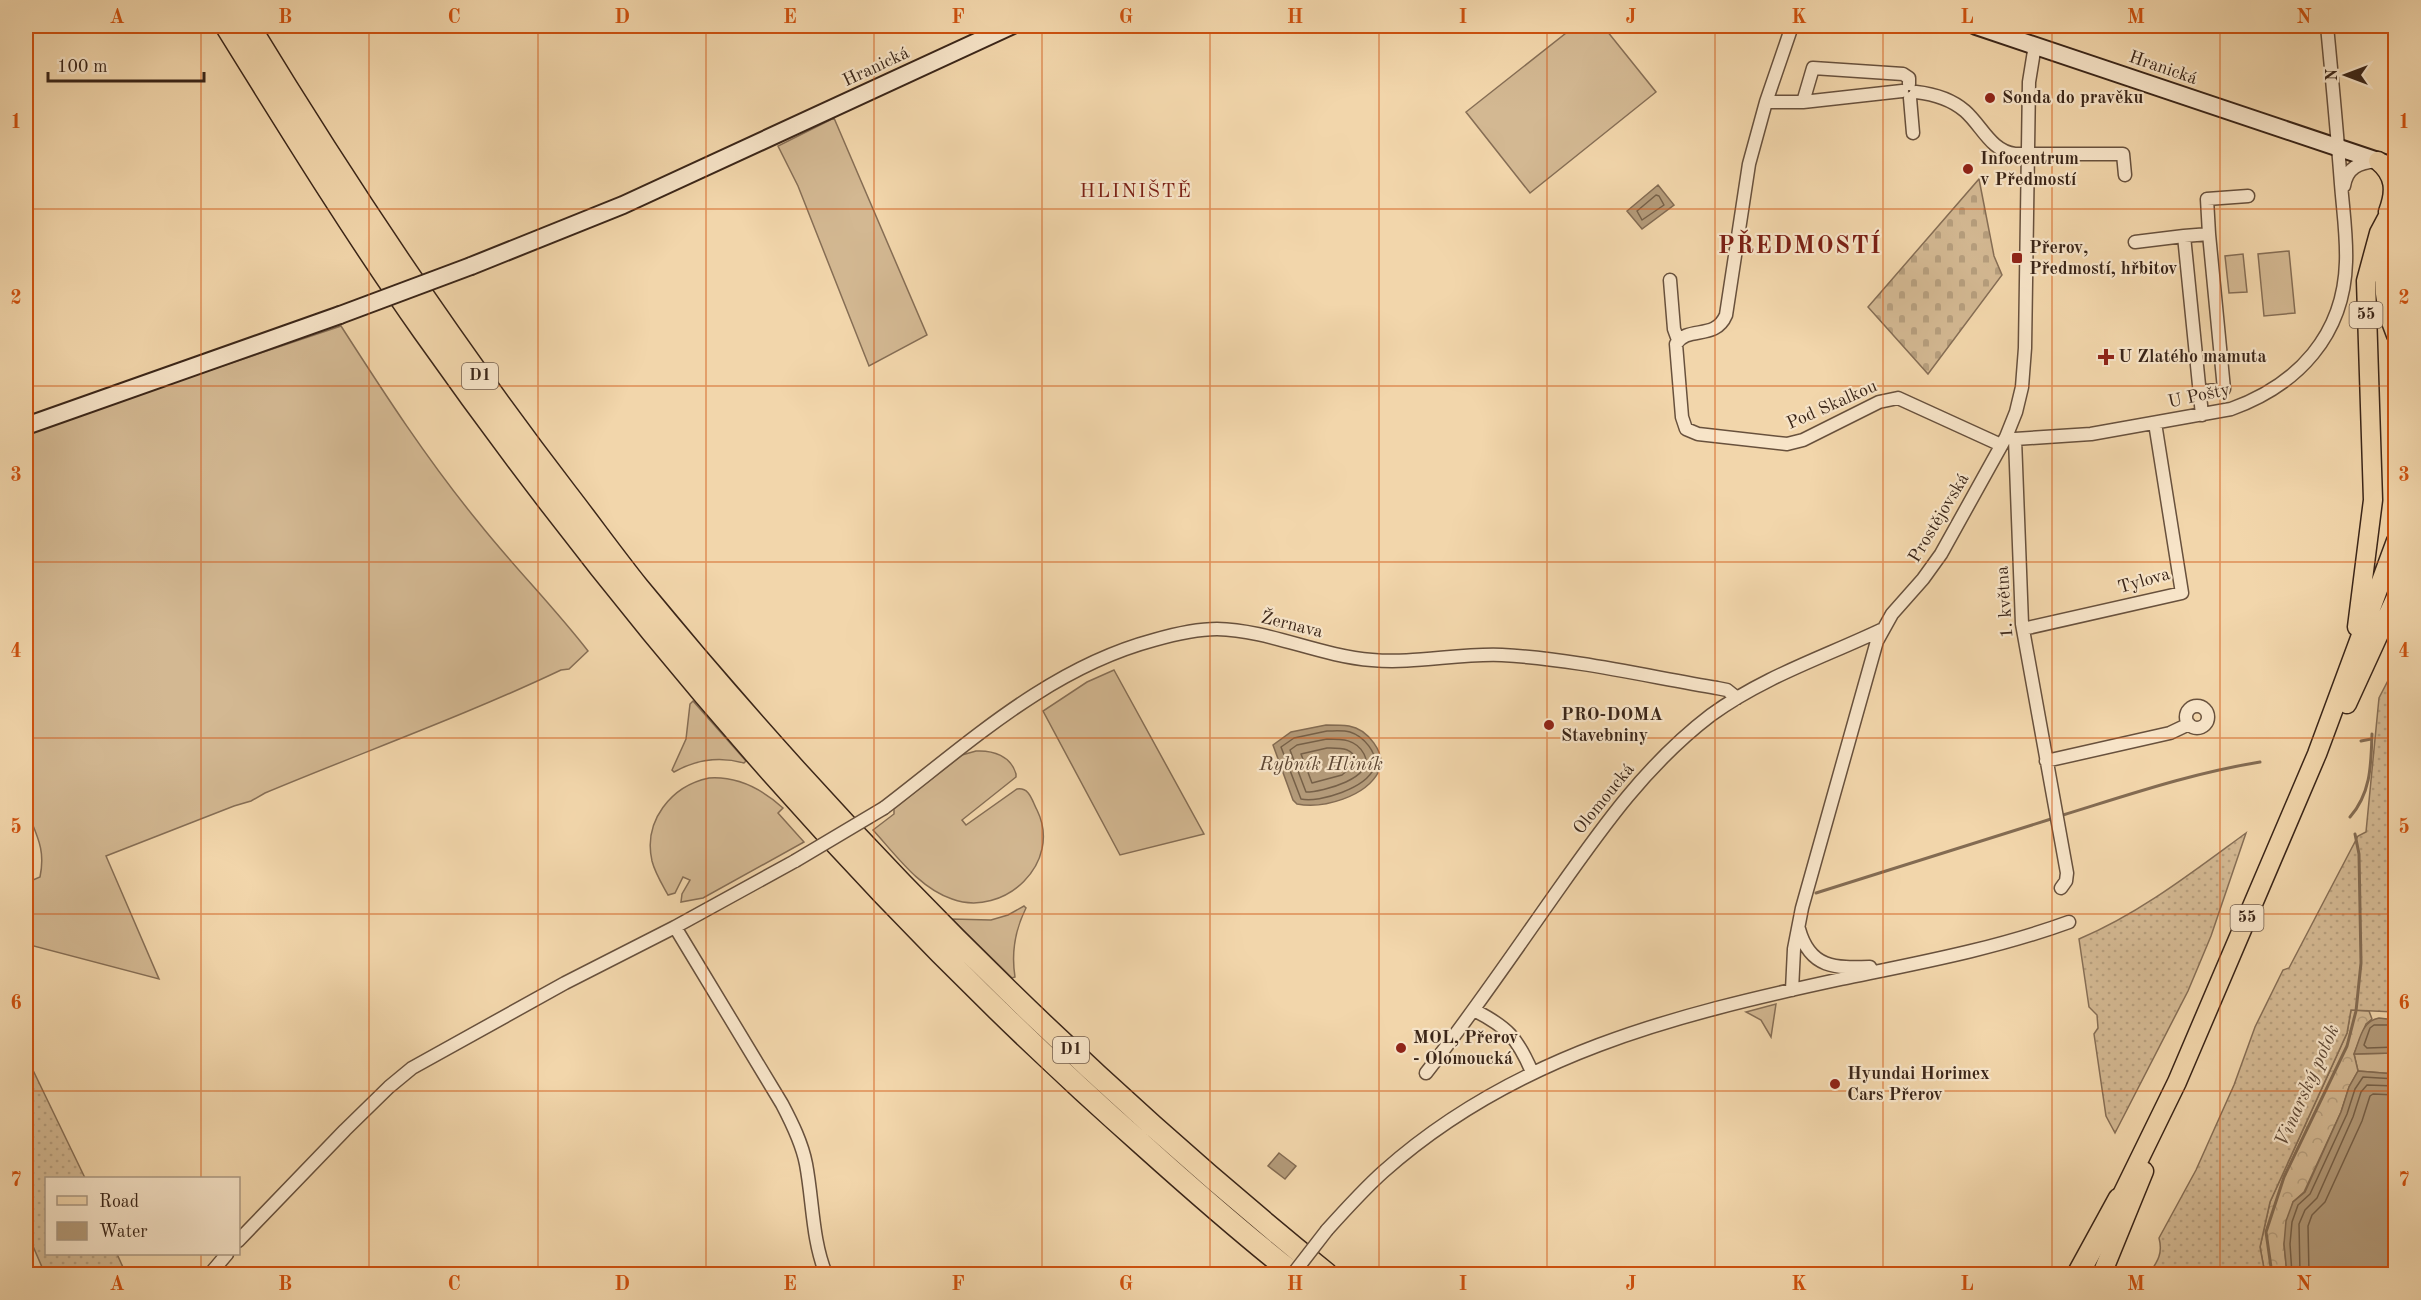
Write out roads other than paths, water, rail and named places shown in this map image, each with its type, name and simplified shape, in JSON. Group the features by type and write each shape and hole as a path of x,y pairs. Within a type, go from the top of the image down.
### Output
{"highway":[{"name":"D1","path":"226,26 355,230 423,331 514,456 646,624 728,723 796,802 877,890 1028,1041 1292,1275"},
{"name":"D1","path":"249,26 445,329 637,585 740,706 866,846 971,954 1145,1118 1235,1198 1328,1275"},
{"path":"2078,1275 2119,1199"}],"main road":[{"name":"Hranická","path":"26,426 340,315 583,222 1011,26"},
{"name":"Hranická","path":"1976,26 2338,147 2387,160 2396,167"},
{"path":"2387,160 2387,169 2393,182 2393,211 2384,280 2387,308 2396,334"},
{"name":"55","path":"2350,669 2373,500 2366,281 2373,249 2393,211"},
{"name":"55","path":"2102,1275 2132,1205 2177,1082 2317,754 2396,541"},
{"path":"2317,754 2359,680 2396,597"},
{"name":"55","path":"2088,1275 2119,1199 2177,1082"}],"street":[{"path":"1678,340 1686,335 1711,330 1719,325 1726,315 1749,164 1766,102 1792,26"},
{"name":"U Pošty","path":"2008,440 2084,435 2202,415 2249,403 2275,389 2299,370 2322,342 2339,305 2347,250 2327,26"},
{"name":"Prostějovská","path":"1792,990 1792,965 1798,925 1869,666 1881,630 1936,561 2008,440 2016,412 2024,374 2029,72 2035,45"},
{"path":"1803,102 1813,68 1903,74 1907,76 1910,91 1913,133"},
{"path":"1766,102 1803,102 1910,91 1937,96 1959,106 2001,150 2028,154 2123,154 2125,175"},
{"path":"2342,199 2345,181 2351,169 2360,164 2387,160"},
{"path":"2199,392 2224,389 2207,199 2248,196"},
{"path":"2135,242 2209,234"},
{"path":"2184,237 2202,415"},
{"name":"Pod Skalkou","path":"1670,280 1674,329 1678,340 1675,353 1682,417 1686,429 1693,433 1787,444 1803,440 1879,402 1898,398 2008,440"},
{"name":"Tylova","path":"2023,629 2182,593 2155,423"},
{"name":"1. května","path":"2008,440 2023,629 2067,873 2066,881 2061,888"},
{"name":"Žernava","path":"240,1239 345,1130 412,1068 795,861 884,808 1025,699 1112,653 1191,631 1215,629 1241,631 1342,657 1371,660 1390,661 1475,655 1530,657 1717,687 1727,690 1737,698"},
{"name":"Olomoucká","path":"1426,1073 1474,1010 1599,831 1631,790 1682,740 1737,698 1783,673 1881,630"},
{"path":"2046,761 2170,733 2189,724"},
{"path":"1292,1275 1327,1230 1383,1172 1419,1142 1475,1103 1532,1072 1590,1046 1628,1033 1792,990 1985,947 2069,922"},
{"path":"1798,925 1806,947 1819,961 1844,968 1899,967"},
{"path":"675,927 793,1125 806,1165 816,1237 826,1275"},
{"path":"1474,1010 1502,1026 1512,1035 1522,1049 1532,1072"},
{"path":"210,1275 226,1255"}],"water":[{"path":"1658,185 1674,205 1642,229 1627,211"},
{"name":"Rybník Hliník","path":"1326,725 1349,726 1369,737 1378,750 1381,764 1379,771 1364,788 1343,799 1319,805 1297,804 1293,800 1273,745 1291,732"},
{"path":"2379,1018 2395,1020 2395,1053 2354,1054 2365,1027"},
{"path":"2358,1071 2395,1074 2395,1274 2287,1274 2284,1244 2286,1221 2293,1202 2305,1192 2341,1112 2349,1087"},
{"path":"1279,1153 1296,1166 1285,1179 1268,1166"}],"waterway":[{"name":"Vinarský potok","path":"2350,817 2362,798 2369,778 2372,734"},
{"path":"2361,741 2371,739"},
{"path":"2063,815 2185,778 2260,762"},
{"path":"1816,893 2051,819"},
{"name":"Vinarský potok","path":"2272,1274 2266,1232 2284,1177 2347,1046 2356,1011 2361,963 2359,854 2355,834"}],"place":[{"name":"Sonda do pravěku","path":"1990,98"},
{"name":"Infocentrum v Předmostí","path":"1968,169"},
{"name":"Přerov, Předmostí, hřbitov","path":"2017,258"},
{"name":"U Zlatého mamuta","path":"2106,357"},
{"name":"PRO-DOMA Stavebniny","path":"1549,725"},
{"name":"MOL, Přerov - Olomoucká","path":"1401,1048"},
{"name":"Hyundai Horimex Cars Přerov","path":"1835,1084"}],"district":[{"name":"HLINIŠTĚ","path":"1136,192"},
{"name":"PŘEDMOSTÍ","path":"1800,247"}]}
